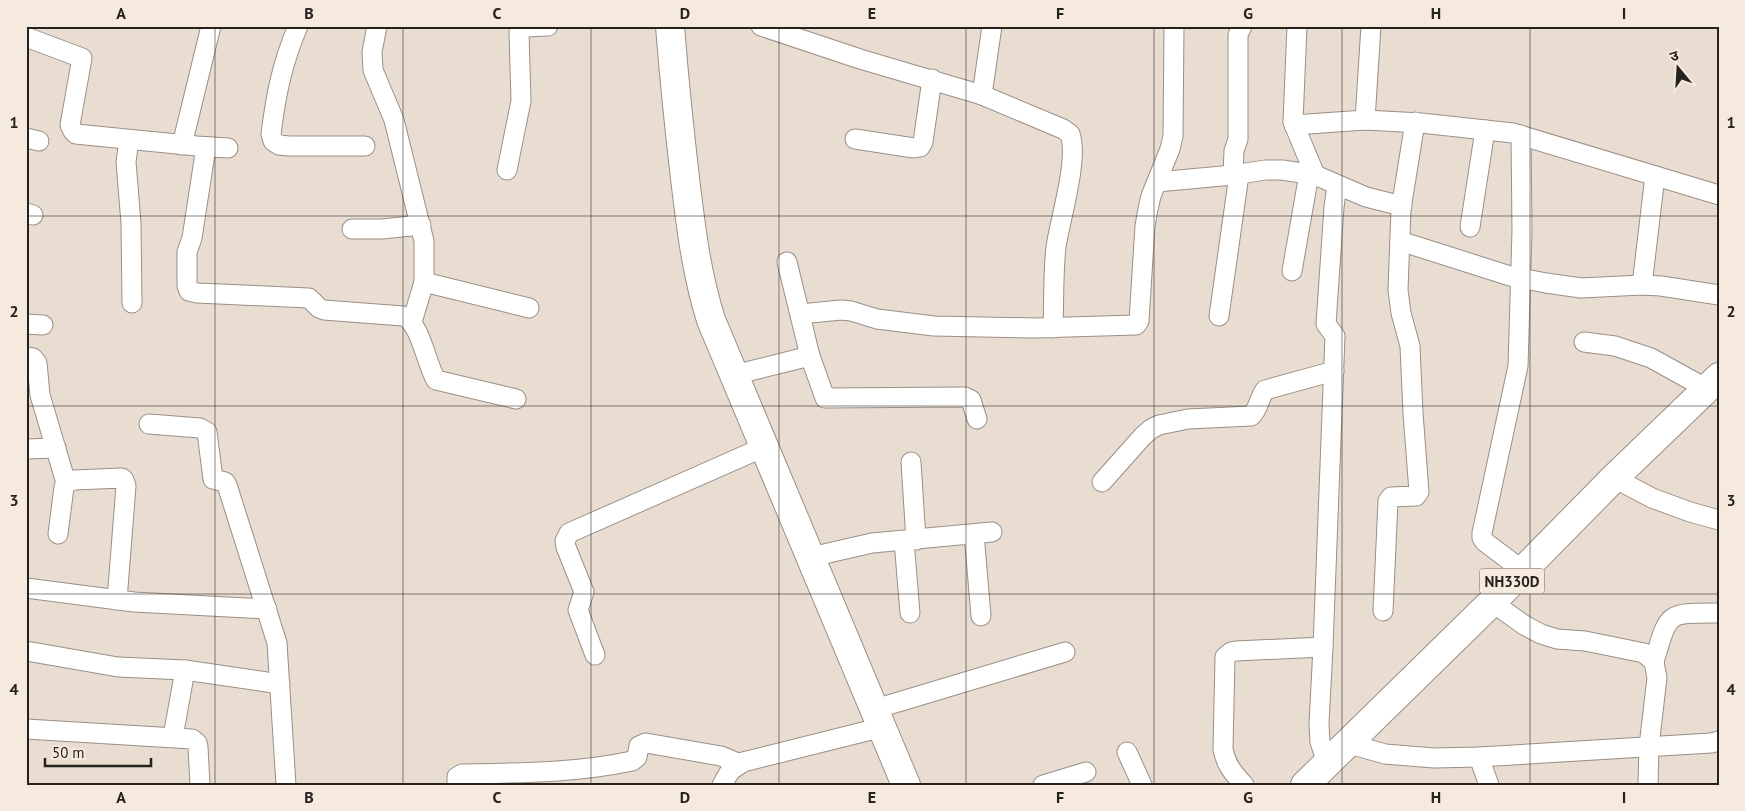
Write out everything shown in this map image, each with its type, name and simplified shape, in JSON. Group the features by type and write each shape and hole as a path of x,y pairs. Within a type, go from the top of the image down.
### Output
{"highway":[{"path":"670,26 676,103 693,248 700,286 708,312 906,785"},
{"name":"NH330D","path":"1305,785 1492,602 1614,478 1713,383"}],"street":[{"path":"182,145 211,26"},
{"path":"298,26 284,59 279,80 271,134 273,141 279,145 289,146 365,146"},
{"path":"377,26 372,52 373,70 394,120 425,247 424,282 412,322"},
{"path":"507,170 521,101 519,32 526,28 548,26"},
{"path":"762,26 860,59 982,95 1068,131 1071,137 1071,166 1056,249 1053,328"},
{"path":"982,95 992,26"},
{"path":"800,314 841,310 877,319 934,326 1053,328 1133,326 1138,323 1145,226 1151,196 1163,169 1172,136 1174,26"},
{"path":"1219,316 1236,175 1234,151 1238,139 1238,35 1242,26"},
{"path":"1292,271 1312,174 1292,116 1297,26"},
{"path":"1365,120 1371,26"},
{"path":"26,37 82,58 71,121 73,131 80,135 228,148"},
{"path":"855,139 914,148 920,147 923,142 932,79"},
{"path":"1294,126 1365,120 1415,122 1521,135 1719,195"},
{"path":"1383,611 1388,500 1391,498 1416,496 1419,492 1410,346 1401,313 1398,290 1402,206 1415,122"},
{"path":"1470,227 1485,130"},
{"path":"1521,135 1521,278 1518,366 1482,532 1485,542 1522,570"},
{"path":"129,140 126,162 131,223 132,303"},
{"path":"206,147 192,238 187,252 187,286 189,291 197,293 310,298 324,310 396,315 408,318 412,322 436,380 516,400"},
{"path":"1156,182 1236,175 1274,169 1312,174 1366,197 1402,206"},
{"path":"1642,285 1655,176"},
{"path":"1327,763 1320,742 1319,724 1335,336 1326,324 1334,206 1338,185"},
{"path":"352,229 421,226"},
{"path":"1400,241 1546,284 1582,288 1642,285 1680,288 1719,295"},
{"path":"787,262 810,356 823,394 827,398 965,397 971,400 977,418"},
{"path":"424,282 529,308"},
{"path":"1584,342 1615,346 1713,383"},
{"path":"734,375 810,356"},
{"path":"26,357 33,358 37,363 40,395 66,483 58,534"},
{"path":"1102,482 1151,429 1170,422 1188,419 1251,416 1256,411 1265,390 1334,371"},
{"path":"149,424 200,428 207,432 213,479 225,482 227,486 277,643 286,785"},
{"path":"595,655 578,610 584,592 566,547 565,541 569,533 764,447"},
{"path":"26,449 56,448"},
{"path":"910,613 911,462"},
{"path":"66,483 83,480 122,478 124,480 126,486 117,600"},
{"path":"1614,478 1652,498 1719,520"},
{"path":"812,557 856,545 983,533 981,616"},
{"path":"26,588 117,600 266,610"},
{"path":"1492,602 1524,625 1541,634 1558,639 1585,641 1644,653 1654,662"},
{"path":"1648,785 1649,746 1657,678 1654,662 1664,627 1670,619 1678,615 1719,612"},
{"path":"1244,785 1225,761 1223,749 1225,657 1230,652 1236,651 1323,647"},
{"path":"26,651 118,667 185,670 280,684"},
{"path":"722,785 730,771 740,764 879,718 1065,652"},
{"path":"173,737 185,670"},
{"path":"26,729 192,739 197,743 200,785"},
{"path":"1346,743 1385,754 1434,758 1479,757 1719,741"},
{"path":"456,785 457,777 462,774 562,771 613,765 635,759 639,746 646,743 721,756 740,764"},
{"path":"1127,752 1142,785"},
{"path":"1479,757 1489,785"},
{"path":"1043,785 1086,772"}]}
